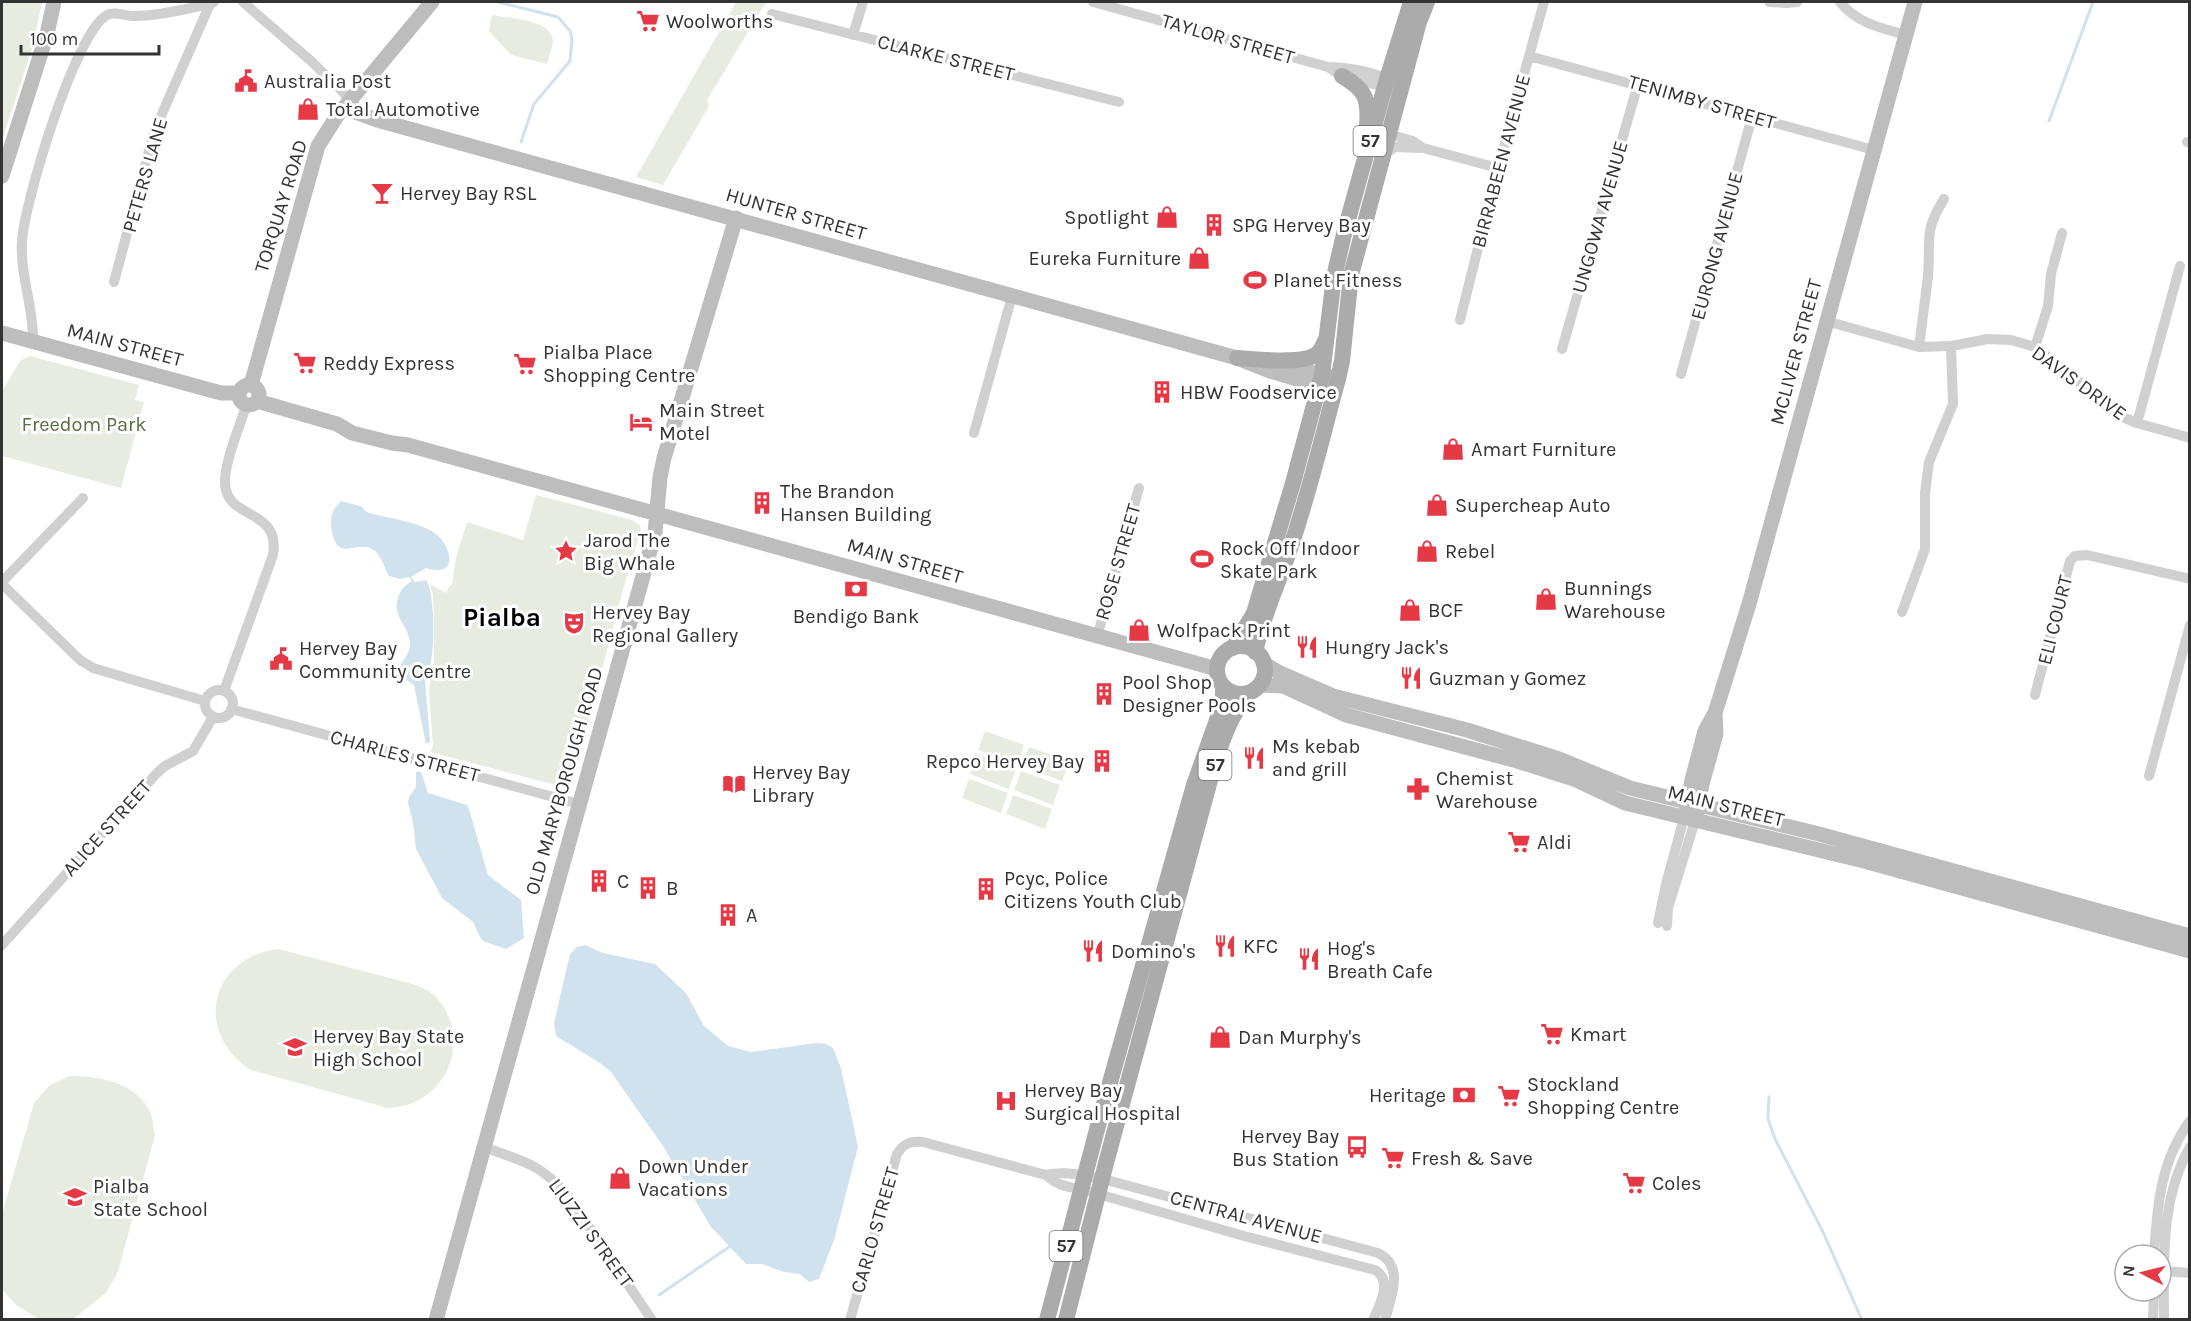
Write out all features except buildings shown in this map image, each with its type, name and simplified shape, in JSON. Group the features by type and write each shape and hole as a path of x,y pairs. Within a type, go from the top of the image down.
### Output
{"main road":[{"name":"57","path":"1066,1320 1157,971 1220,747 1235,709 1263,678 1259,657 1263,620 1279,584 1293,541 1351,274 1388,134 1391,85 1411,2"},
{"name":"57","path":"1047,1320 1083,1182 1194,785 1223,703 1223,687 1217,676 1217,669 1222,656 1233,648 1254,613 1328,383 1328,335 1334,277 1353,202 1364,160 1391,85 1427,2"},
{"path":"1335,71 1357,85 1366,100 1368,109 1364,160"},
{"path":"1353,202 1366,177 1377,142 1388,134"},
{"path":"1237,358 1286,360 1312,356 1319,352 1328,335"},
{"path":"1233,648 1249,648 1259,657"},
{"path":"1223,687 1235,694 1254,689"},
{"path":"1124,1033 1136,1015 1146,982 1157,971"}],"street":[{"path":"2,176 47,34 54,2"},
{"path":"243,2 311,61 350,101"},
{"name":"TORQUAY ROAD","path":"224,691 273,555 275,542 270,529 236,505 228,496 226,474 318,146 325,133 350,101 432,2"},
{"path":"854,35 863,2"},
{"name":"TAYLOR STREET","path":"1093,2 1391,85"},
{"name":"BIRRABEEN AVENUE","path":"1460,320 1498,168 1544,2"},
{"path":"1769,2 1797,2"},
{"path":"1840,2 1850,13 1869,25 1906,35"},
{"name":"MCLIVER STREET","path":"1662,925 1693,803 1716,734 1715,713 1749,604 1915,2"},
{"path":"33,341 34,322 22,263 22,240 45,143 64,92 93,30 100,20 111,14 135,16 212,3"},
{"name":"PETERS LANE","path":"114,282 154,132 212,3"},
{"name":"CLARKE STREET","path":"772,14 1119,102"},
{"name":"TENIMBY STREET","path":"1529,56 1874,150"},
{"name":"TAYLOR STREET","path":"1335,71 1342,67 1391,85"},
{"name":"UNGOWA AVENUE","path":"1562,349 1638,84"},
{"name":"HUNTER STREET","path":"350,101 356,112 377,120 1237,358 1270,371 1328,383"},
{"name":"EURONG AVENUE","path":"1681,374 1752,117"},
{"path":"1388,134 1413,141 1424,148"},
{"path":"1382,157 1395,147 1424,148 1498,168"},
{"path":"1919,346 1929,261 1929,229 1944,199"},
{"name":"OLD MARYBOROUGH ROAD","path":"436,1320 655,533 664,458 736,218"},
{"path":"2035,347 2048,306 2051,274 2062,233"},
{"path":"2137,423 2180,266"},
{"path":"974,433 1012,296"},
{"name":"DAVIS DRIVE","path":"1826,321 1919,346 1951,346 1988,339 2011,340 2035,347 2115,414 2137,423 2190,438"},
{"name":"MAIN STREET","path":"2,333 221,393 248,396 340,426 352,433 408,445 1217,669"},
{"path":"1902,612 1925,549 1925,494 1929,462 1953,404 1951,346"},
{"name":"ROSE STREET","path":"1097,637 1139,488"},
{"path":"83,498 2,583 80,660 93,668 205,701"},
{"name":"ELI COURT","path":"2035,695 2070,561 2075,556 2087,555 2190,579"},
{"path":"2149,776 2190,625"},
{"name":"MAIN STREET","path":"1259,657 1280,673 1334,696 1467,730 1559,759 1630,788 1819,834 2190,936"},
{"name":"MAIN STREET","path":"1254,689 1283,686 1346,715 1517,761 1574,779 1625,803 1875,864 2190,951"},
{"path":"224,691 231,698 231,709 222,717 213,717 206,710 205,701 210,693 224,691"},
{"name":"CHARLES STREET","path":"231,709 579,804"},
{"name":"ALICE STREET","path":"2,945 157,773 165,766 193,752 213,717"},
{"path":"2155,1243 2156,1211 2161,1184 2170,1156 2190,1121"},
{"name":"CENTRAL AVENUE","path":"906,1144 923,1142 1046,1175 1053,1174 1370,1251 1385,1257 1394,1267 1389,1277 1360,1265 1244,1236 1100,1186"},
{"name":"CARLO STREET","path":"850,1320 897,1154 906,1144"},
{"name":"LIUZZI STREET","path":"484,1147 528,1163 554,1180 569,1197 652,1320"},
{"path":"2165,1243 2172,1189 2178,1168 2190,1147"},
{"path":"2173,1272 2190,1273"},
{"path":"1373,1320 1389,1277"},
{"path":"1385,1320 1389,1277"},
{"path":"2153,1320 2154,1303"},
{"path":"2164,1303 2164,1320"}],"green space":[{"path":"2,2 42,2 34,42 2,141"},
{"path":"736,2 766,2 707,100 709,106 663,185 636,177"},
{"path":"492,15 528,21 545,28 553,40 547,64 511,55 489,31"},
{"name":"Freedom Park","path":"30,356 139,385 135,400 144,402 121,488 2,456 2,391 20,361"},
{"path":"536,495 632,520 640,525 641,529 573,779 560,786 430,752 433,746 429,689 434,661 434,625 433,595 430,584 446,593 452,585 456,558 467,522 523,540"},
{"path":"985,731 1024,745 1018,765 978,750"},
{"path":"1029,747 1069,761 1062,781 1022,766"},
{"path":"977,755 1016,769 1009,789 970,774"},
{"path":"1021,771 1060,785 1053,805 1014,790"},
{"path":"969,779 1008,793 1001,813 962,798"},
{"path":"1013,795 1052,809 1045,829 1006,814"},
{"path":"279,949 416,985 434,995 447,1014 453,1032 453,1051 448,1068 439,1084 425,1096 408,1105 388,1108 251,1070 237,1059 219,1032 216,1017 221,987 230,973 248,958"},
{"name":"Pialba State School","path":"69,1076 104,1079 126,1087 144,1102 152,1118 155,1135 118,1272 106,1293 73,1319 45,1320 37,1318 16,1305 2,1289 2,1214 34,1103 49,1086"}],"water":[{"path":"341,501 363,507 369,513 413,523 429,530 442,540 449,554 448,566 436,570 426,568 411,577 415,582 426,580 432,600 433,646 429,672 425,680 430,742 426,744 414,685 401,676 399,667 408,652 410,642 397,610 398,598 405,586 412,581 409,577 400,579 389,576 380,557 372,549 359,547 347,549 337,544 333,537 331,517"},
{"path":"416,772 421,772 428,793 467,805 488,875 521,900 524,938 506,949 483,941 473,922 442,898 416,849 408,802 416,787"},
{"path":"585,945 603,953 655,964 686,993 704,1026 728,1046 751,1052 816,1043 826,1044 833,1048 841,1068 858,1147 834,1240 819,1279 809,1282 800,1274 784,1272 762,1264 746,1264 711,1227 663,1146 611,1072 556,1036 554,1023 570,954 577,947"}],"waterway":[{"path":"498,2 558,17 570,31 572,39 570,61 534,104 521,142"},
{"path":"2049,121 2093,2"},
{"path":"1769,1097 1768,1119 1775,1139 1823,1232 1862,1320"},
{"path":"659,1295 729,1247"}],"place":[{"name":"Woolworths","path":"648,21"},
{"name":"Australia Post","path":"246,81"},
{"name":"Total Automotive","path":"308,109"},
{"name":"Hervey Bay RSL","path":"382,193"},
{"name":"Spotlight","path":"1167,217"},
{"name":"SPG Hervey Bay","path":"1214,225"},
{"name":"Eureka Furniture","path":"1199,258"},
{"name":"Planet Fitness","path":"1255,280"},
{"name":"Reddy Express","path":"305,363"},
{"name":"Pialba Place Shopping Centre","path":"525,364"},
{"name":"HBW Foodservice","path":"1162,392"},
{"name":"Main Street Motel","path":"641,422"},
{"name":"Amart Furniture","path":"1453,449"},
{"name":"The Brandon Hansen Building","path":"762,503"},
{"name":"Supercheap Auto","path":"1437,505"},
{"name":"Jarod The Big Whale","path":"566,551"},
{"name":"Rebel","path":"1427,551"},
{"name":"Rock Off Indoor Skate Park","path":"1202,559"},
{"name":"Bendigo Bank","path":"856,589"},
{"name":"Bunnings Warehouse","path":"1546,599"},
{"name":"BCF","path":"1410,610"},
{"name":"Hervey Bay Regional Gallery","path":"574,623"},
{"name":"Wolfpack Print","path":"1139,630"},
{"name":"Hungry Jack's","path":"1307,647"},
{"name":"Hervey Bay Community Centre","path":"281,659"},
{"name":"Guzman y Gomez","path":"1411,678"},
{"name":"Pool Shop Designer Pools","path":"1104,694"},
{"name":"Ms kebab and grill","path":"1254,758"},
{"name":"Repco Hervey Bay","path":"1102,761"},
{"name":"Hervey Bay Library","path":"734,784"},
{"name":"Chemist Warehouse","path":"1418,789"},
{"name":"Aldi","path":"1519,842"},
{"name":"C","path":"599,881"},
{"name":"B","path":"648,888"},
{"name":"Pcyc, Police Citizens Youth Club","path":"986,889"},
{"name":"A","path":"728,915"},
{"name":"KFC","path":"1225,946"},
{"name":"Domino's","path":"1093,951"},
{"name":"Hog's Breath Cafe","path":"1309,959"},
{"name":"Kmart","path":"1552,1034"},
{"name":"Dan Murphy's","path":"1220,1037"},
{"name":"Hervey Bay State High School","path":"295,1047"},
{"name":"Heritage","path":"1464,1095"},
{"name":"Stockland Shopping Centre","path":"1509,1096"},
{"name":"Hervey Bay Surgical Hospital","path":"1006,1101"},
{"name":"Hervey Bay Bus Station","path":"1357,1147"},
{"name":"Fresh & Save","path":"1393,1158"},
{"name":"Down Under Vacations","path":"620,1178"},
{"name":"Coles","path":"1634,1183"},
{"name":"Pialba State School","path":"75,1197"}],"district":[{"name":"Pialba","path":"502,617"}]}
